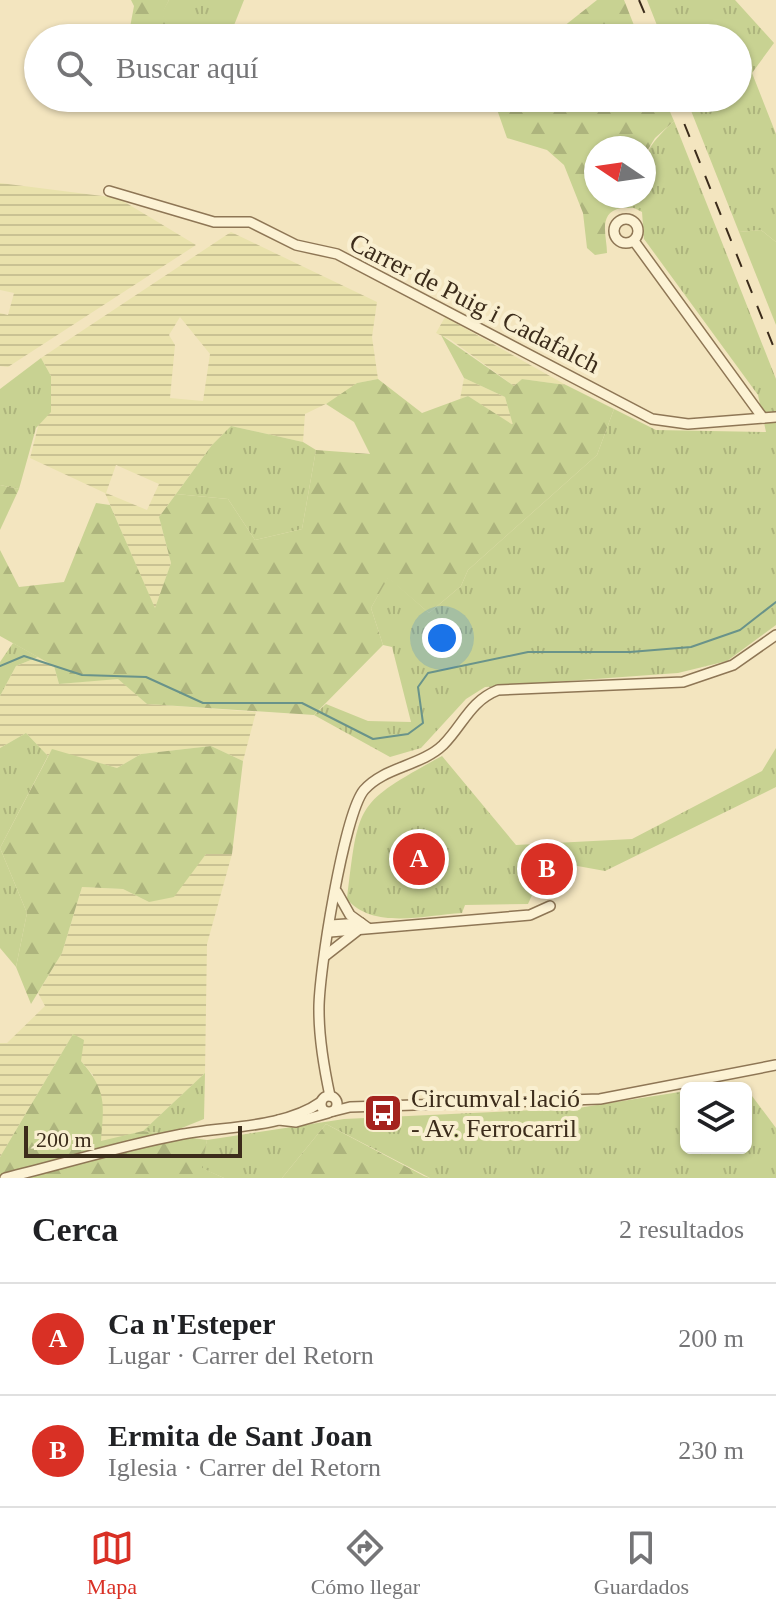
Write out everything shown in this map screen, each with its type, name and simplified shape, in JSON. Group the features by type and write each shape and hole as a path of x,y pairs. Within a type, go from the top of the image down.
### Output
{"street":[{"name":"Carrer de Puig i Cadafalch","path":"109,191 214,222 250,222 296,245 337,254 652,419 688,424 776,417"},
{"path":"634,241 763,418"},
{"path":"331,1112 323,1066 319,1011 325,956 347,830 358,798 366,787 437,750 475,702 488,694 513,688 683,682 733,665 776,635"},
{"path":"337,891 350,915 363,926"},
{"path":"330,928 530,915 550,906"},
{"path":"325,956 363,926"},
{"path":"272,1120 296,1122 350,1107 600,1099 776,1065"},
{"path":"327,1099 350,1107"},
{"path":"327,1099 322,1109 331,1112"},
{"path":"5,1178 177,1135 272,1120 311,1109 327,1099"}],"shaded area":[{"path":"0,183 118,198 196,245 8,367 0,366 0,313 8,315 14,293 0,290"},
{"path":"231,232 377,302 372,337 378,379 357,383 336,399 305,414 303,442 231,426 212,445 159,517 171,563 155,609 105,493 30,458 51,376 41,358","holes":["180,317 210,354 203,401 170,398 175,345 169,335","116,465 159,484 147,510 106,493"]},
{"path":"445,317 566,385 522,379 514,386 451,340 436,333"},
{"path":"464,378 505,397 514,426 468,396 460,399"},
{"path":"38,657 54,666 59,684 118,678 147,704 256,712 243,761 211,746 141,754 117,768 52,750 48,756 26,733 0,748 0,696 16,666"},
{"path":"206,854 232,854 207,944 205,1073 143,1131 101,1142 93,1075 81,1061 73,1034 0,1157 0,1043 7,1043 45,1006 38,993 62,953 82,887 123,889 149,902"}],"green space":[{"path":"131,0 169,0 162,14 170,24 131,24 134,6"},
{"path":"169,0 244,0 235,24 169,24 161,14"},
{"path":"597,0 624,0 633,24 567,24"},
{"path":"647,0 735,0 774,43 752,73 752,24 656,24"},
{"path":"752,73 776,134 776,242 761,230 739,232 692,112 752,112"},
{"path":"498,112 670,112 674,121 656,137 584,136 584,208 621,208 606,220 607,253 595,255 587,248 583,213 564,165 547,150 507,138"},
{"path":"674,121 776,379 776,625 727,661 678,673 485,687 466,699 421,748 390,757 314,715 326,704 368,721 411,722 392,647 383,645 371,608 388,577 429,613 461,586 468,570 597,455 614,409 656,430 766,432 758,395 644,239 642,212 634,208 656,208 656,139"},
{"path":"761,230 776,242 776,325 739,232"},
{"path":"441,335 514,386 522,379 566,385 614,409 597,455 468,570 461,586 429,613 388,578 371,608 383,645 314,715 147,704 118,679 59,684 54,666 0,636 0,550 19,587 64,582 96,503 110,505 155,608 171,563 159,517 176,494 228,499 255,540 302,529 316,450 370,454 354,422 326,404 357,383 378,379 422,413 468,396 513,425 505,397 464,378"},
{"path":"41,358 51,376 51,412 36,428 19,489 0,485 0,389"},
{"path":"231,426 303,442 316,450 302,529 255,540 228,499 176,494 212,445"},
{"path":"0,485 19,489 0,530"},
{"path":"13,643 38,657 16,666 0,696 0,662"},
{"path":"26,733 48,756 0,848 0,748"},
{"path":"211,746 243,761 232,854 206,854 174,897 149,902 123,889 82,887 62,953 31,1004 16,967 27,913 0,848 52,749 117,768 141,754"},
{"path":"776,748 776,787 605,871 561,863 563,881 537,884 528,904 465,905 462,913 385,918 358,909 347,899 355,842 366,809 392,785 442,756 516,845 632,839 762,771"},
{"path":"0,848 27,913 16,967 0,948"},
{"path":"73,1034 84,1040 81,1061 100,1090 103,1117 101,1141 143,1131 207,1140 202,1168 224,1178 0,1178 0,1157"},
{"path":"205,1073 204,1119 167,1134 143,1131"},
{"path":"680,1092 680,1154 752,1154 752,1096 776,1128 776,1178 430,1178 326,1124 282,1178 224,1178 201,1168 207,1140 344,1119 578,1108"},
{"path":"326,1124 424,1176 430,1178 282,1178"}],"waterway":[{"path":"0,666 24,656 82,675 146,677 203,703 302,703 373,739 408,734 423,723 418,687 428,673 528,652 630,652 691,647 740,630 776,602"}],"railway":[{"path":"639,0 649,24"},
{"path":"680,112 776,353"}],"place":[{"name":"Ca n'Esteper","path":"419,859"},
{"name":"Ermita de Sant Joan","path":"547,869"},
{"name":"Circumval·lació - Av. Ferrocarril","path":"383,1113"}]}
